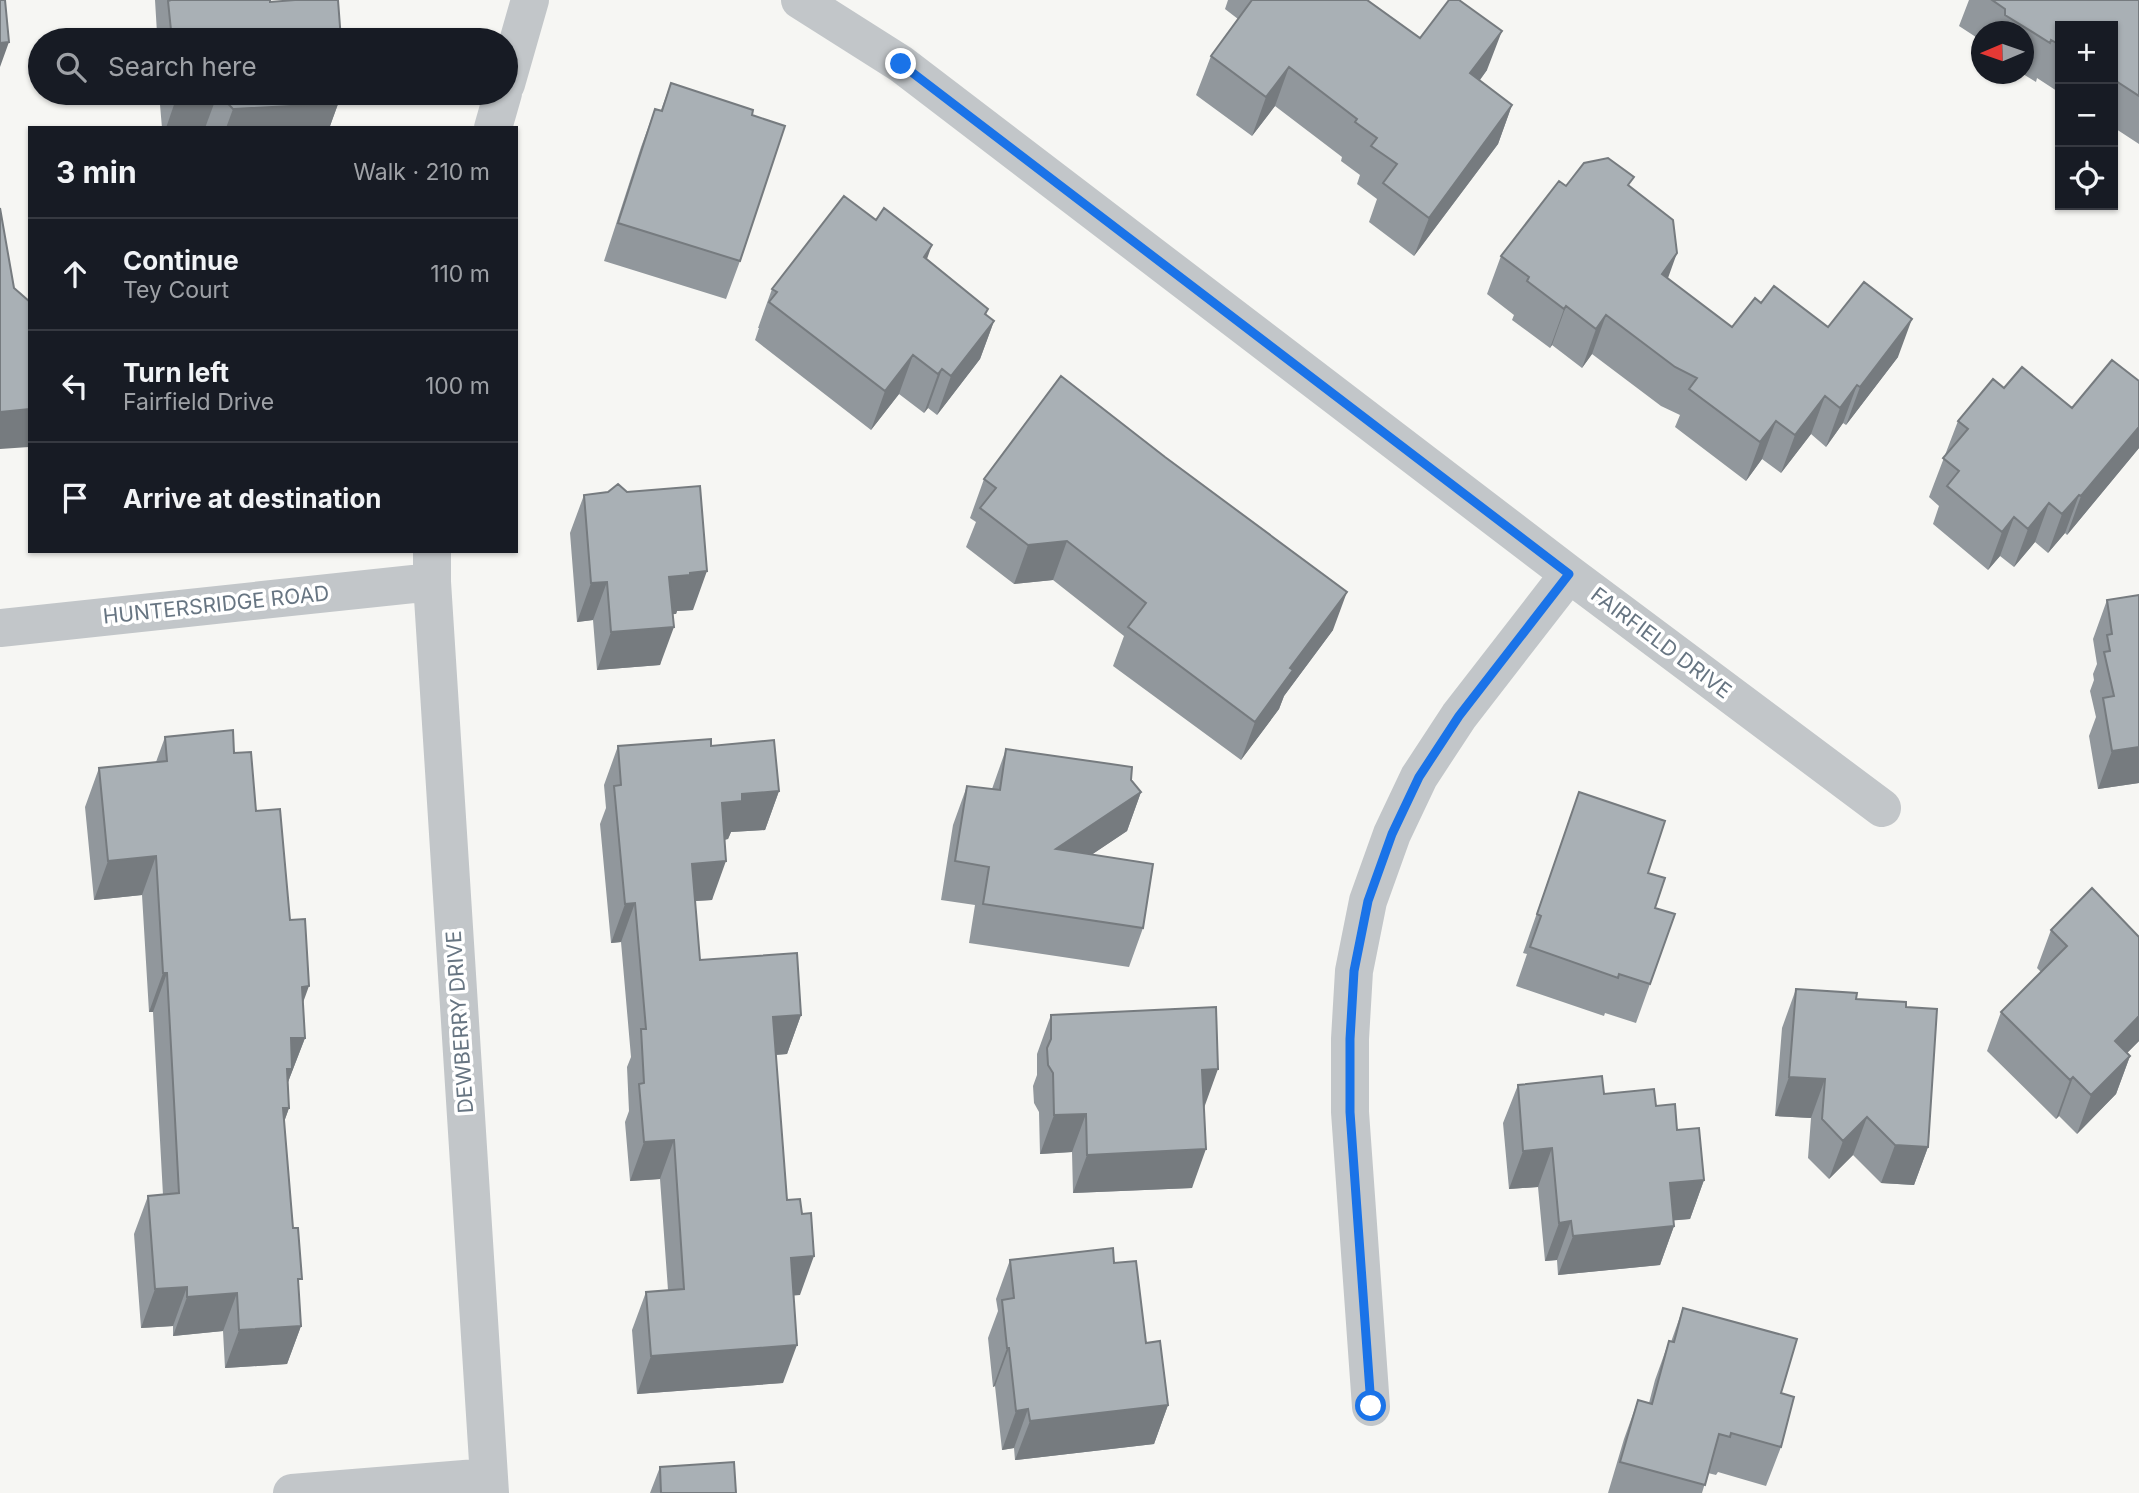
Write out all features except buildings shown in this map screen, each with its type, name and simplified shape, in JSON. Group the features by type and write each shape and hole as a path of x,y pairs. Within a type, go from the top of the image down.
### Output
{"street":[{"path":"518,42 530,0"},
{"name":"FAIRFIELD DRIVE","path":"800,0 901,64 1569,574 1882,808"},
{"path":"494,126 500,105"},
{"name":"HUNTERSRIDGE ROAD","path":"0,628 432,566"},
{"name":"DEWBERRY DRIVE","path":"432,566 490,1485"},
{"path":"1371,1406 1350,1112 1354,971 1368,901 1392,834 1419,777 1459,716 1569,574"},
{"path":"292,1493 490,1485"}],"route":[{"path":"901,64 1569,574 1459,716 1419,777 1392,834 1368,901 1354,971 1350,1112 1371,1406"}]}
